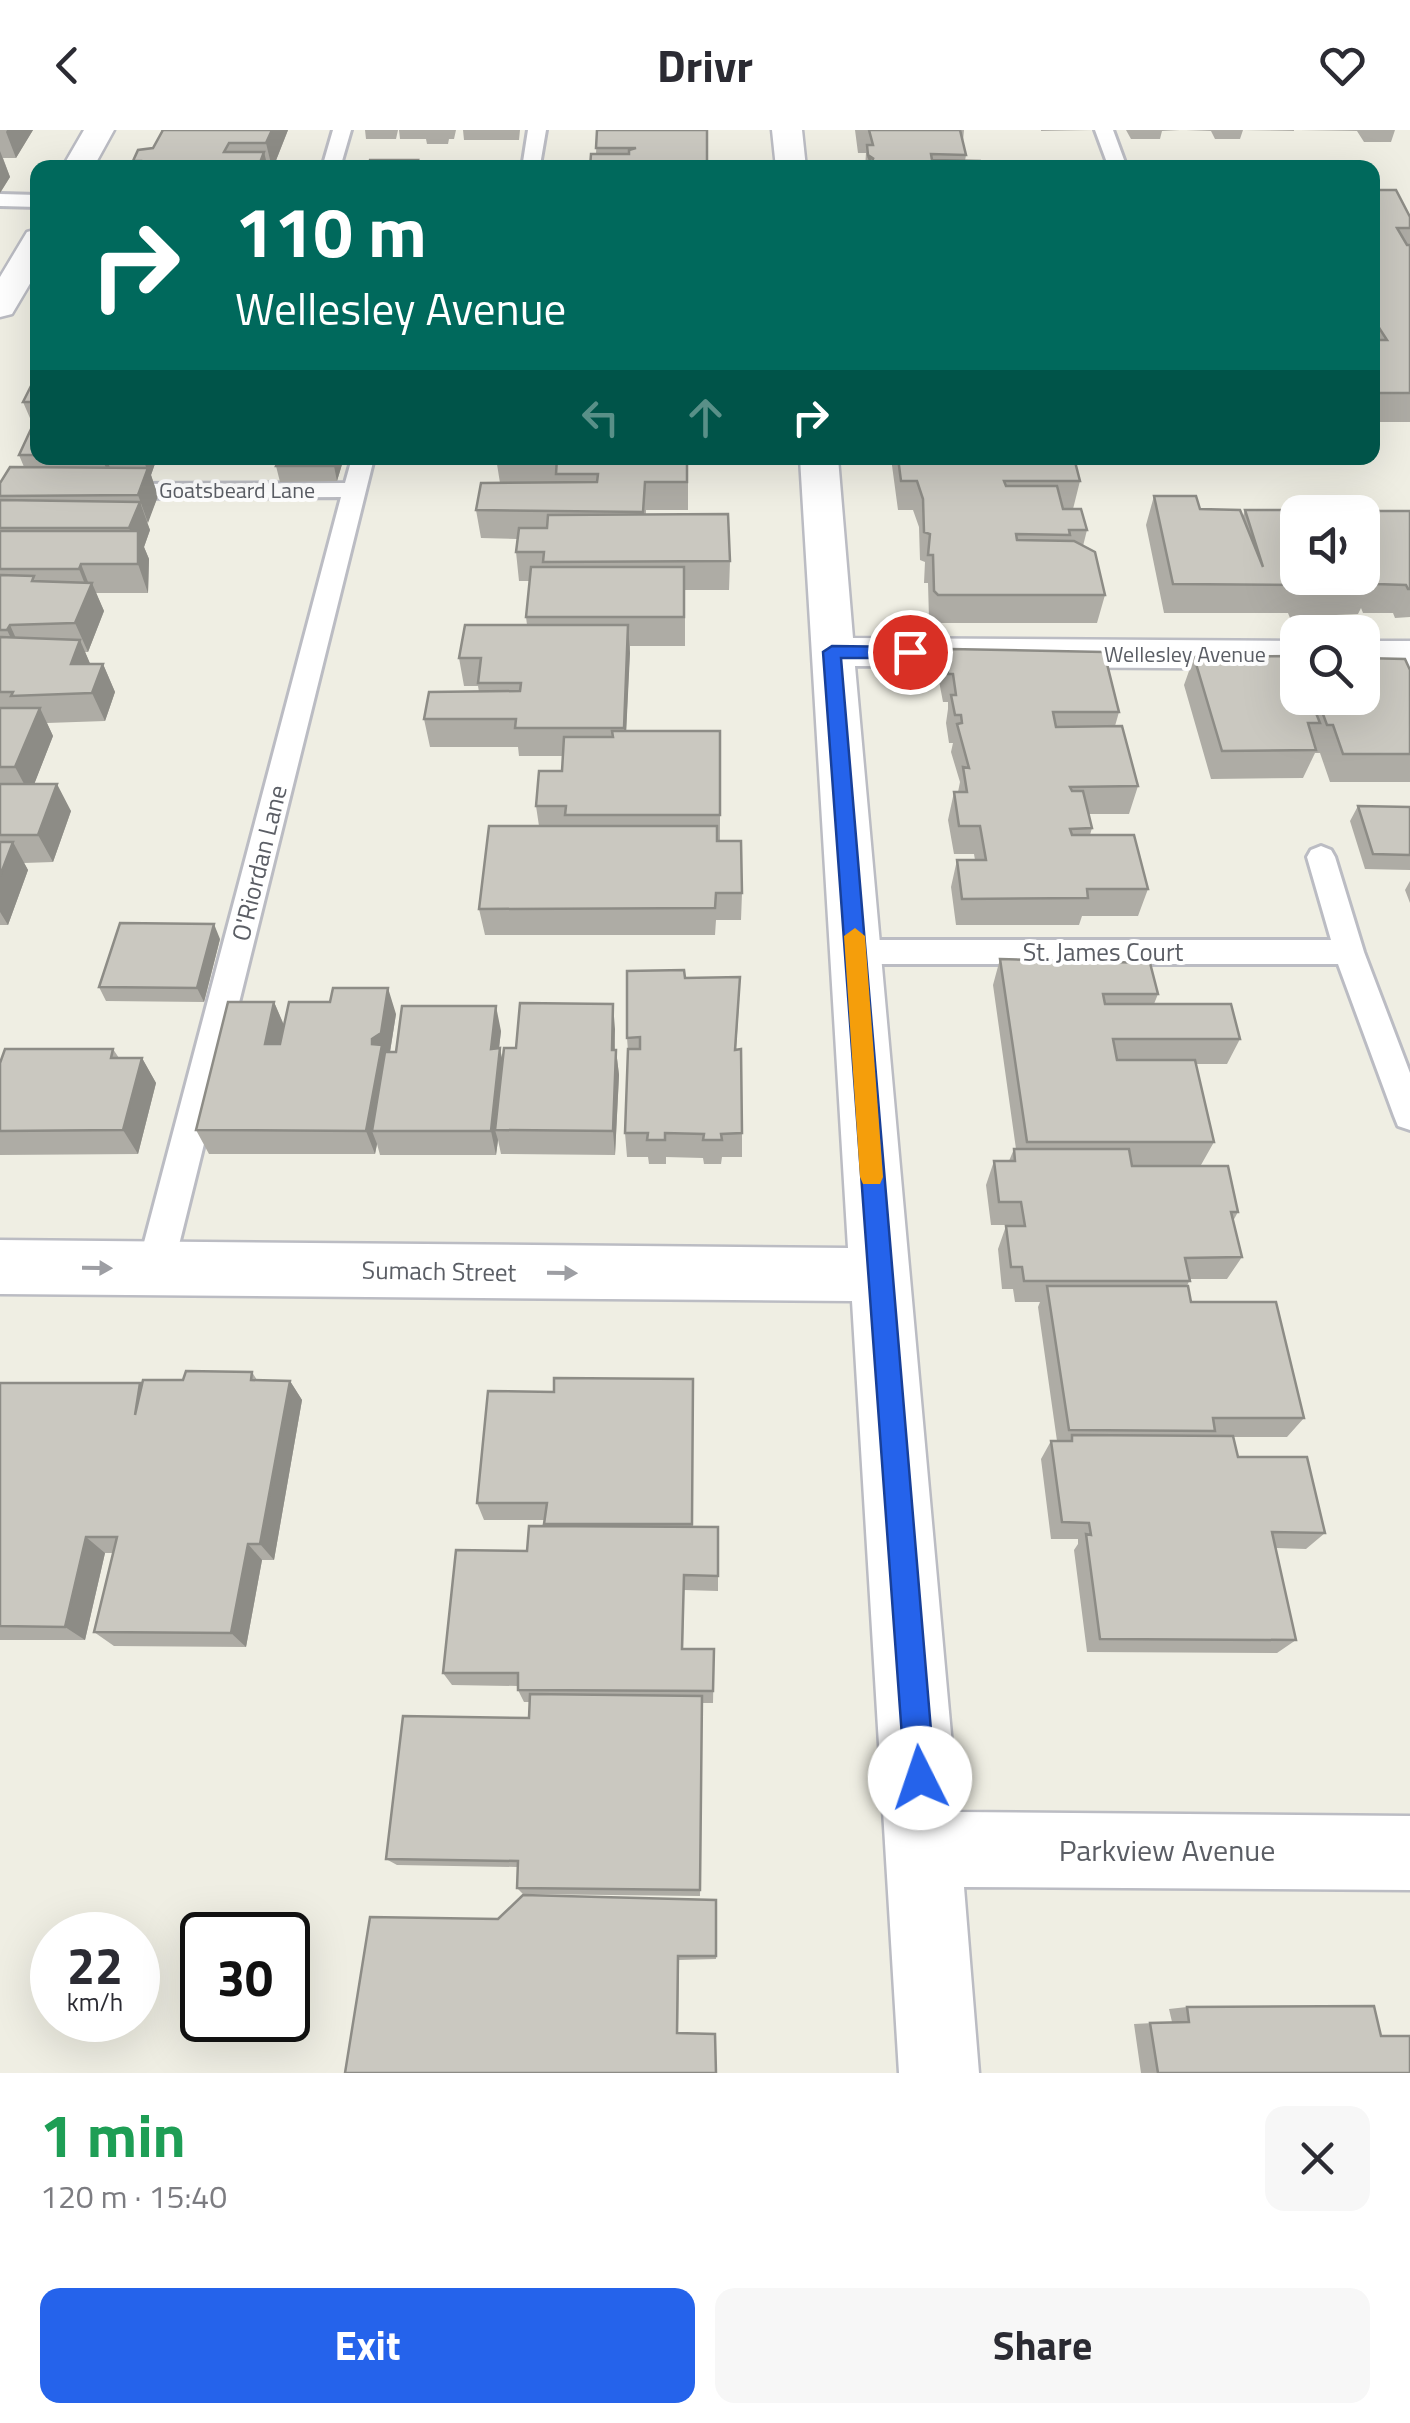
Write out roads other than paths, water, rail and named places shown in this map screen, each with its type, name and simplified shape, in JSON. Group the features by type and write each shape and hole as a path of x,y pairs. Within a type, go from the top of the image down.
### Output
{"street":[{"path":"82,160 99,130"},
{"path":"787,130 790,160"},
{"path":"0,307 30,253"},
{"path":"819,465 878,1275 906,1566 939,2073"},
{"name":"Wellesley Avenue","path":"832,652 1280,655"},
{"path":"1380,655 1410,656"},
{"name":"Sumach Street","path":"0,1267 878,1275"},
{"name":"Parkview Avenue","path":"924,1849 1410,1853"}],"lane":[{"path":"332,160 342,130"},
{"path":"532,160 536,130"},
{"path":"1104,130 1115,160"},
{"path":"0,200 30,201"},
{"name":"O'Riordan Lane","path":"155,1269 361,465"},
{"name":"Goatsbeard Lane","path":"98,491 354,490"},
{"path":"1321,856 1349,952 1410,1116"},
{"name":"St. James Court","path":"856,952 1349,952"}]}
